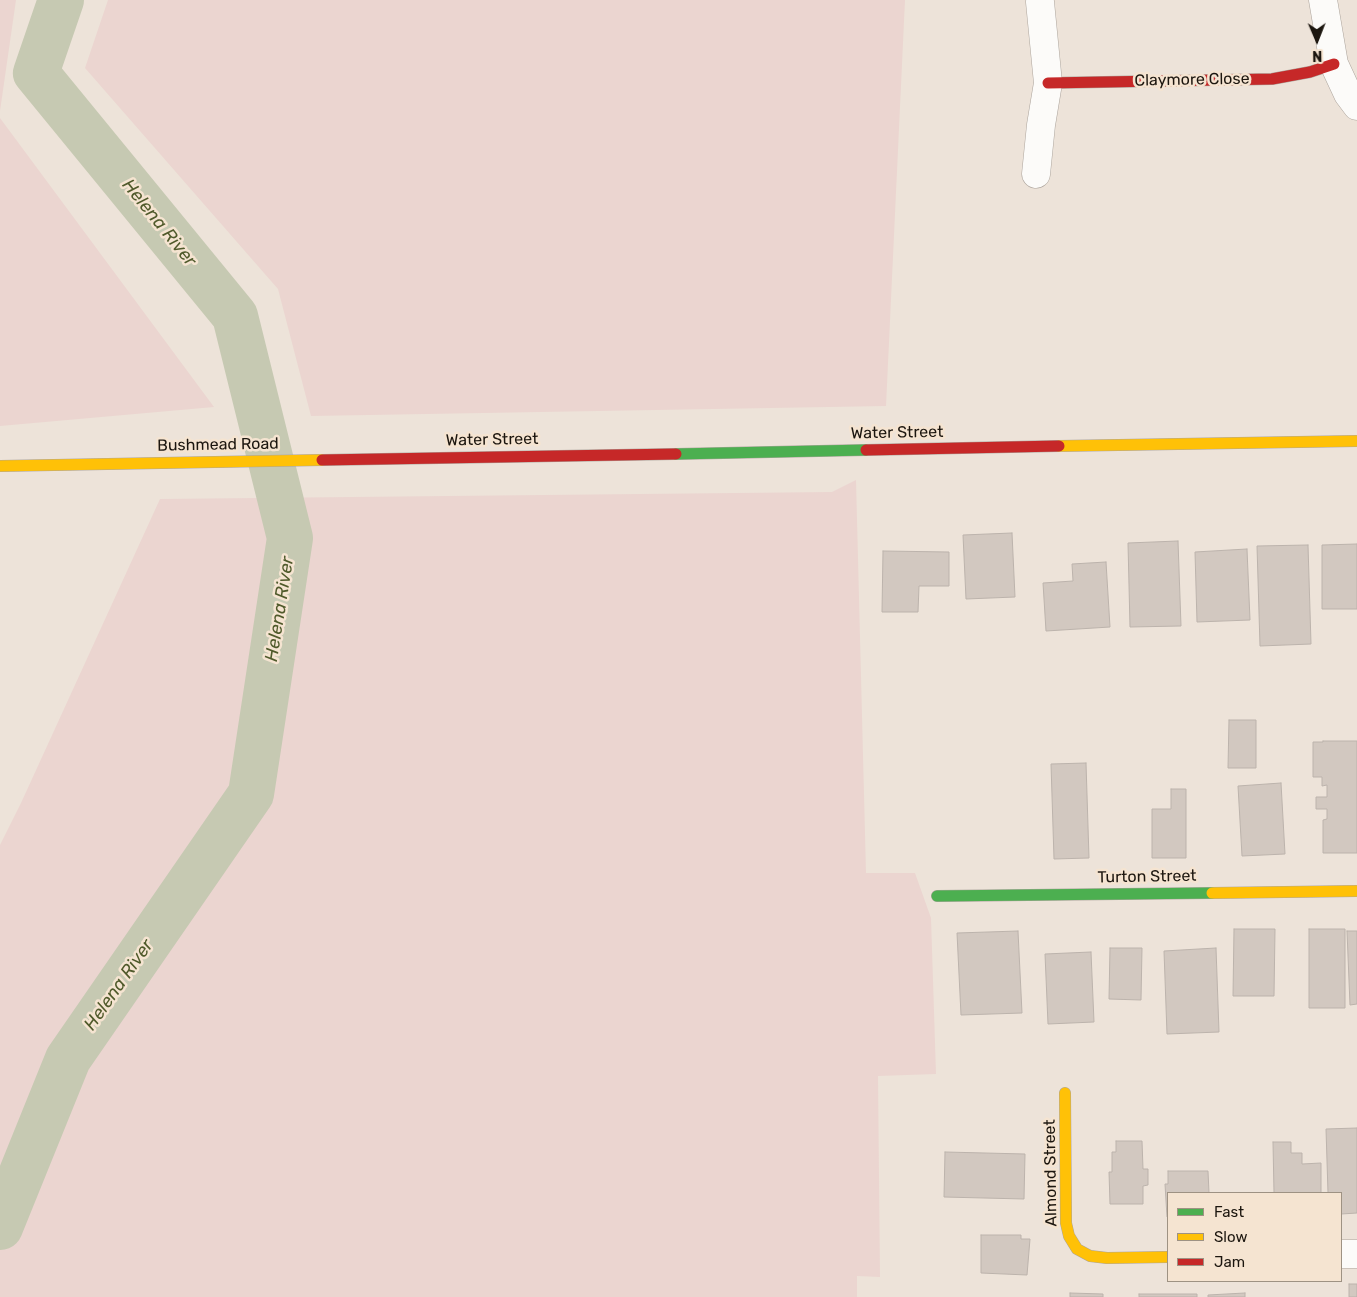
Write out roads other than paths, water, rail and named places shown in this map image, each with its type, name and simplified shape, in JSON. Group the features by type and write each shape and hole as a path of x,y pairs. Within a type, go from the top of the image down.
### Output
{"main road":[{"name":"Claymore Close","path":"1048,83 1272,79 1310,72 1334,64"},
{"name":"Water Street","path":"437,458 1357,441"},
{"name":"Bushmead Road","path":"0,466 437,458"},
{"name":"Turton Street","path":"937,896 1357,891"},
{"name":"Almond Street","path":"1065,1093 1066,1223 1069,1236 1077,1249 1090,1256 1107,1258 1167,1257"}],"street":[{"path":"1322,0 1334,64 1348,94 1357,106"},
{"path":"1036,174 1048,83 1040,2"},
{"path":"1342,1254 1357,1254"}],"waterway":[{"name":"Helena River","path":"0,1227 68,1059 251,794 290,538 235,316 36,73 61,0"}]}
